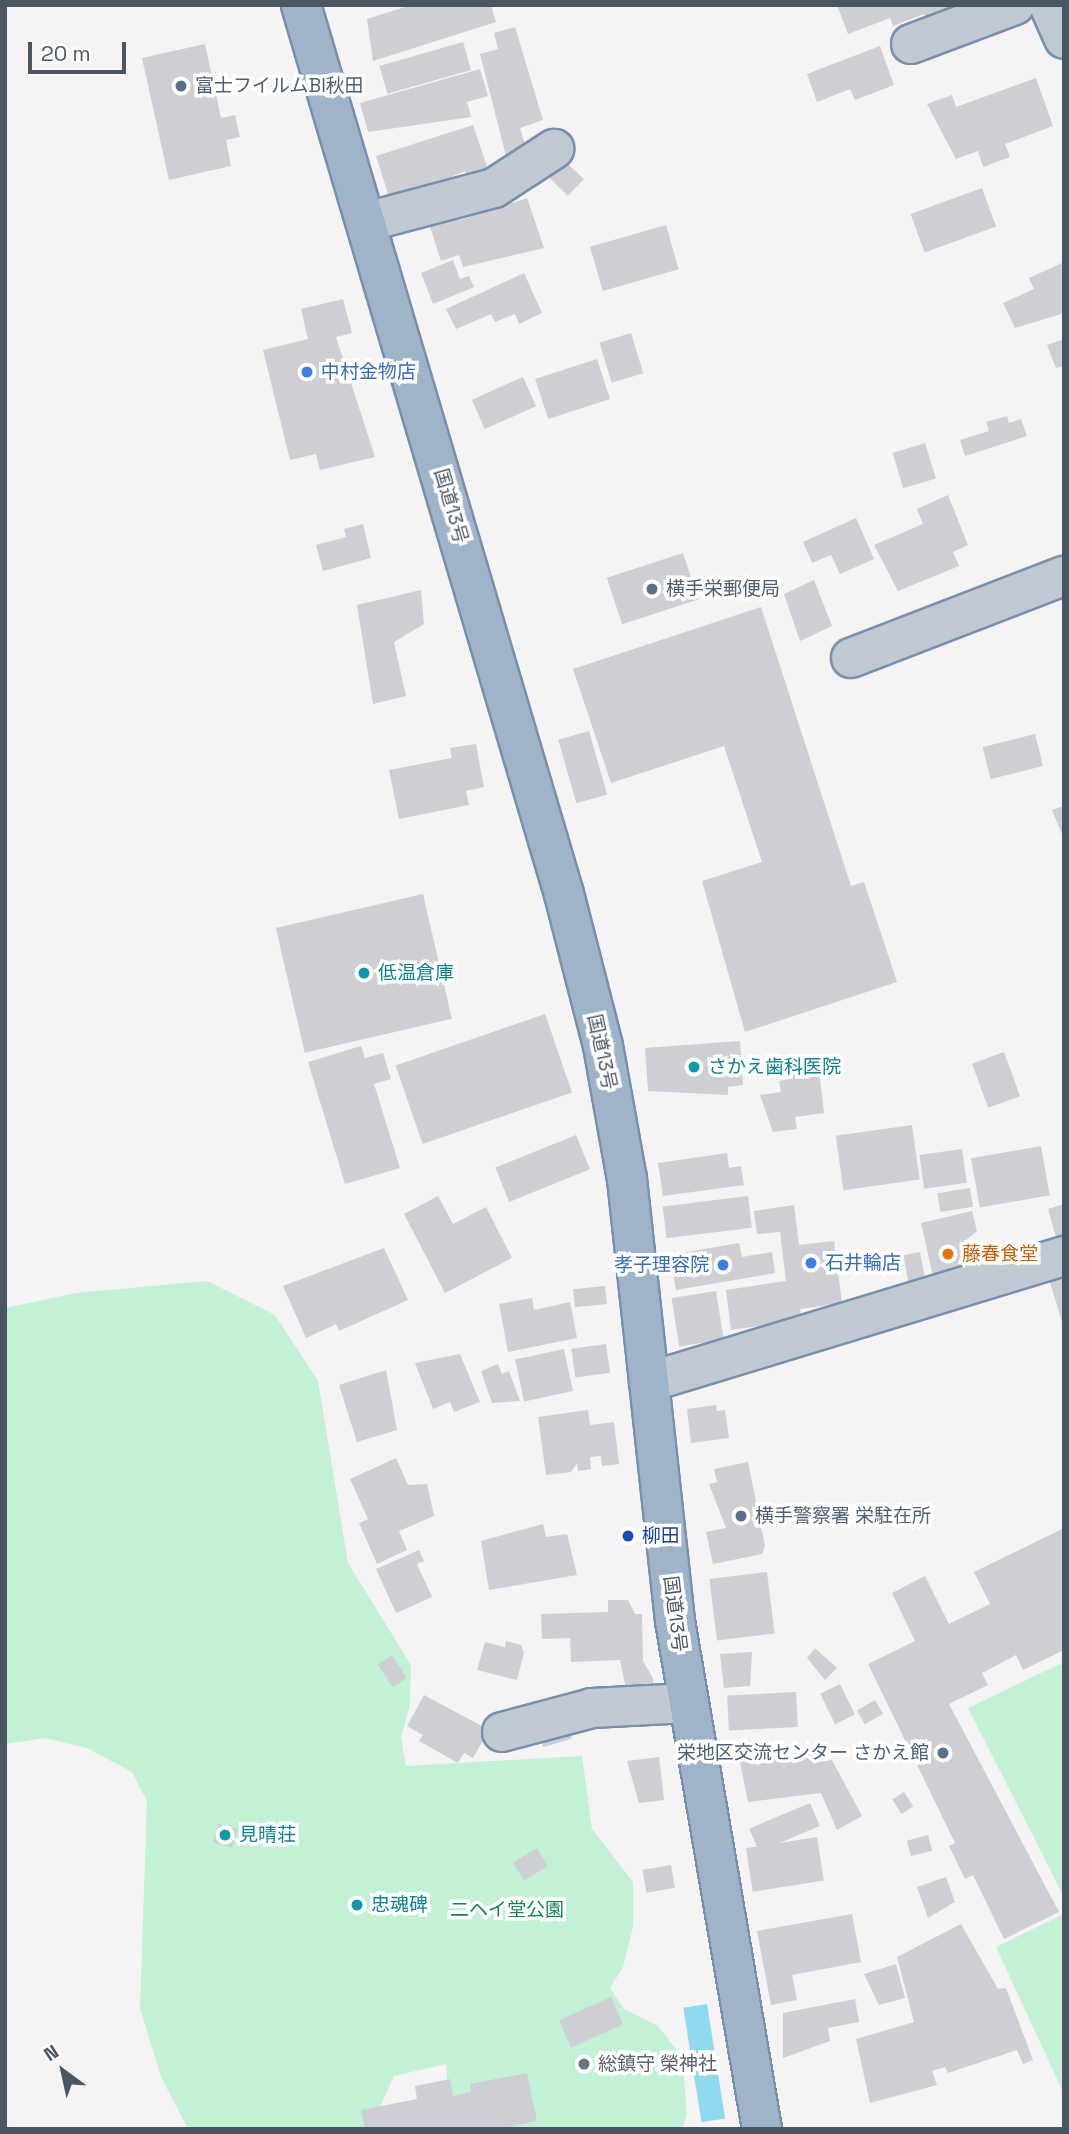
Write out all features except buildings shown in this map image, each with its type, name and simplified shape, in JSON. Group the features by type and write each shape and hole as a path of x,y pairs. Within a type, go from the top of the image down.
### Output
{"highway":[{"name":"国道13号","path":"301,5 564,894 603,1046 627,1179 688,1703 762,2129"}],"street":[{"path":"911,44 1015,5"},
{"path":"1049,5 1064,39"},
{"path":"366,222 494,188 554,149"},
{"path":"851,658 1064,576"},
{"path":"649,1382 1064,1256"},
{"path":"502,1732 592,1707 688,1703"}],"green space":[{"name":"二ヘイ堂公園","path":"207,1281 275,1315 318,1381 348,1563 411,1665 410,1705 401,1737 406,1766 582,1756 592,1829 633,1882 633,1927 623,1967 610,1988 624,2009 658,2026 682,2057 687,2115 682,2129 452,2129 446,2064 394,2076 370,2129 188,2129 161,2077 140,2008 147,1801 132,1772 87,1748 45,1738 5,1744 5,1308 76,1293"},
{"path":"1064,1662 1064,1897 968,1708"},
{"path":"1064,1914 1064,2094 996,1947"}],"water":[{"path":"707,2004 725,2119 701,2122 683,2008"}],"place":[{"name":"富士フイルムBI秋田","path":"181,86"},
{"name":"中村金物店","path":"307,372"},
{"name":"横手栄郵便局","path":"652,589"},
{"name":"低温倉庫","path":"364,973"},
{"name":"さかえ歯科医院","path":"694,1067"},
{"name":"藤春食堂","path":"948,1254"},
{"name":"石井輪店","path":"811,1263"},
{"name":"孝子理容院","path":"723,1265"},
{"name":"横手警察署 栄駐在所","path":"741,1516"},
{"name":"柳田","path":"628,1536"},
{"name":"栄地区交流センター さかえ館","path":"943,1753"},
{"name":"見晴荘","path":"225,1835"},
{"name":"忠魂碑","path":"357,1905"},
{"name":"総鎮守 榮神社","path":"584,2064"}]}
